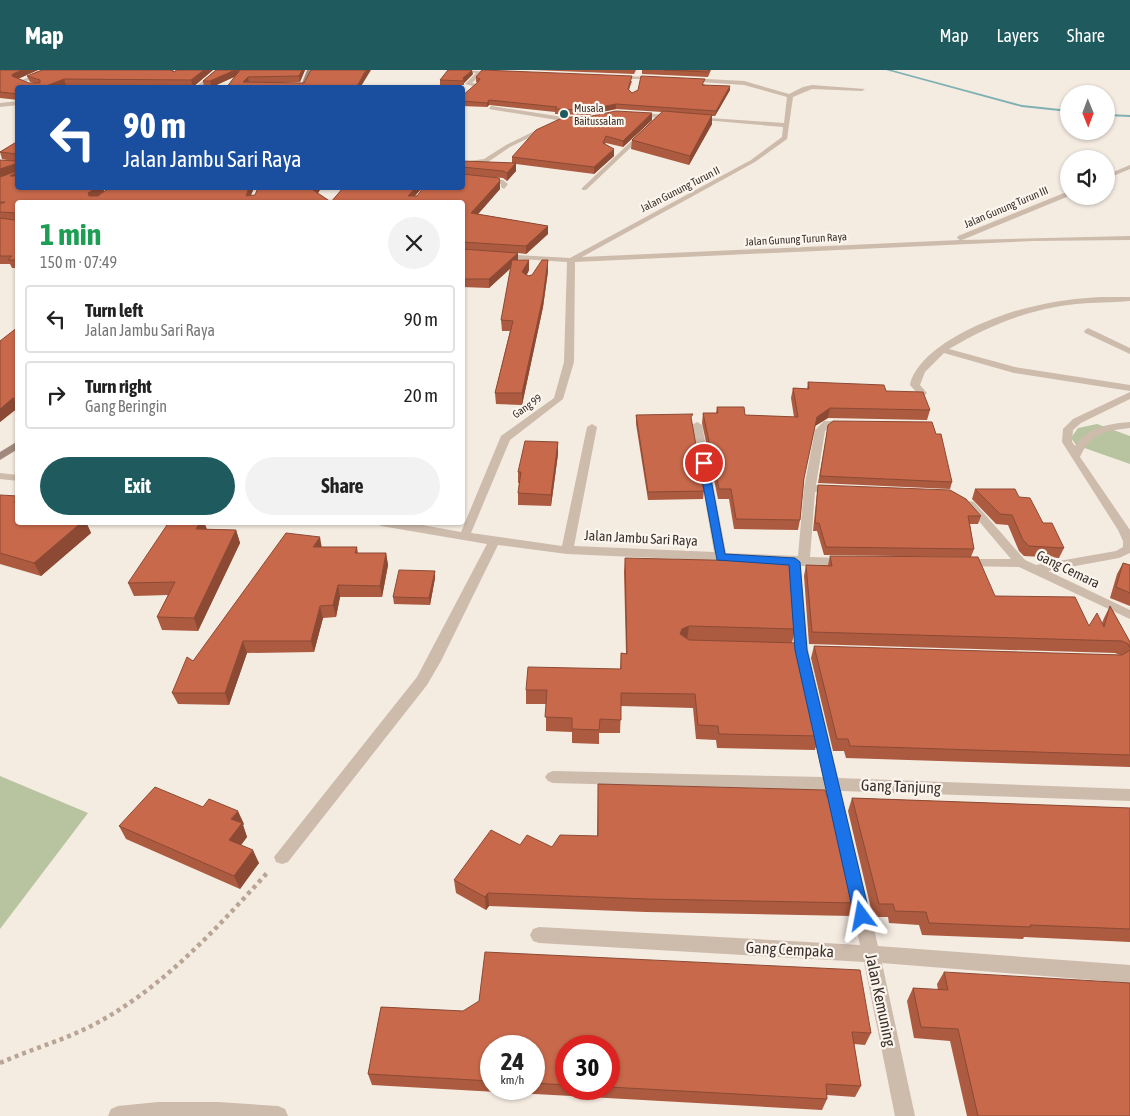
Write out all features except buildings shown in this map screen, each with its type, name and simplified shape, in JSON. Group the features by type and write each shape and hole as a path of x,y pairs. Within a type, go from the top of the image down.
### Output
{"main road":[{"path":"302,85 310,70"},
{"path":"0,457 15,446"}],"street":[{"path":"30,85 19,82 47,72 42,70"},
{"path":"200,85 219,70"},
{"path":"451,70 510,73"},
{"path":"634,86 638,70"},
{"path":"476,85 468,84 481,71"},
{"path":"606,77 662,79"},
{"path":"679,79 744,83 790,96 805,88 812,87 862,89"},
{"path":"689,118 785,125 790,96"},
{"path":"0,105 15,104"},
{"path":"491,108 571,119"},
{"path":"628,114 679,118"},
{"path":"654,122 660,116"},
{"path":"465,164 486,161 508,146 563,119"},
{"name":"Jalan Gunung Turun II","path":"571,260 753,161 785,138 785,125"},
{"path":"584,189 648,128"},
{"path":"1115,173 1130,167"},
{"path":"465,178 503,182 505,184 504,187"},
{"name":"Jalan Gunung Turun III","path":"952,242 1060,197"},
{"name":"Jalan Gunung Turun Raya","path":"496,256 571,260 952,242 1130,238"},
{"path":"538,268 543,260"},
{"name":"Gang 99","path":"465,535 505,438 558,399 570,362 571,260"},
{"path":"922,393 915,385 928,363 942,350 973,330 1039,307 1071,300 1128,299"},
{"path":"1088,331 1130,351"},
{"path":"942,350 1014,370 1130,388"},
{"path":"1036,569 1119,554 1129,549 1129,541 1124,530 1075,458 1067,442 1068,429 1077,421 1130,395"},
{"path":"799,562 820,430 828,423 856,424"},
{"path":"697,425 720,557"},
{"path":"1075,458 1079,444 1094,432 1130,425"},
{"path":"567,550 592,427"},
{"path":"0,476 15,478"},
{"path":"810,488 848,490"},
{"name":"Gang Cemara","path":"960,497 968,503 1021,563 1130,615"},
{"name":"Jalan Jambu Sari Raya","path":"400,525 494,541 567,550 799,562 860,562"},
{"path":"282,857 422,681 434,661 494,541"},
{"name":"Jalan Kemuning","path":"799,562 801,650 871,954 905,1116"},
{"path":"955,563 1021,563"},
{"name":"Gang Tanjung","path":"553,777 831,784 1130,795"},
{"name":"Gang Cempaka","path":"539,935 871,954 1130,974"},
{"path":"118,1116 149,1111 211,1110 278,1116"}],"path":[{"path":"0,1062 93,1025 132,1003 195,952 282,857"}],"green space":[{"path":"1097,424 1130,436 1130,464 1076,445 1071,438 1078,428"},
{"path":"0,776 88,813 0,929"}],"waterway":[{"path":"888,70 1022,106 1060,110"},
{"path":"1115,115 1130,116"}],"place":[{"name":"Musala Baitussalam","path":"564,114"}],"route":[{"path":"704,463 720,557 795,562 801,650 862,916"}]}
